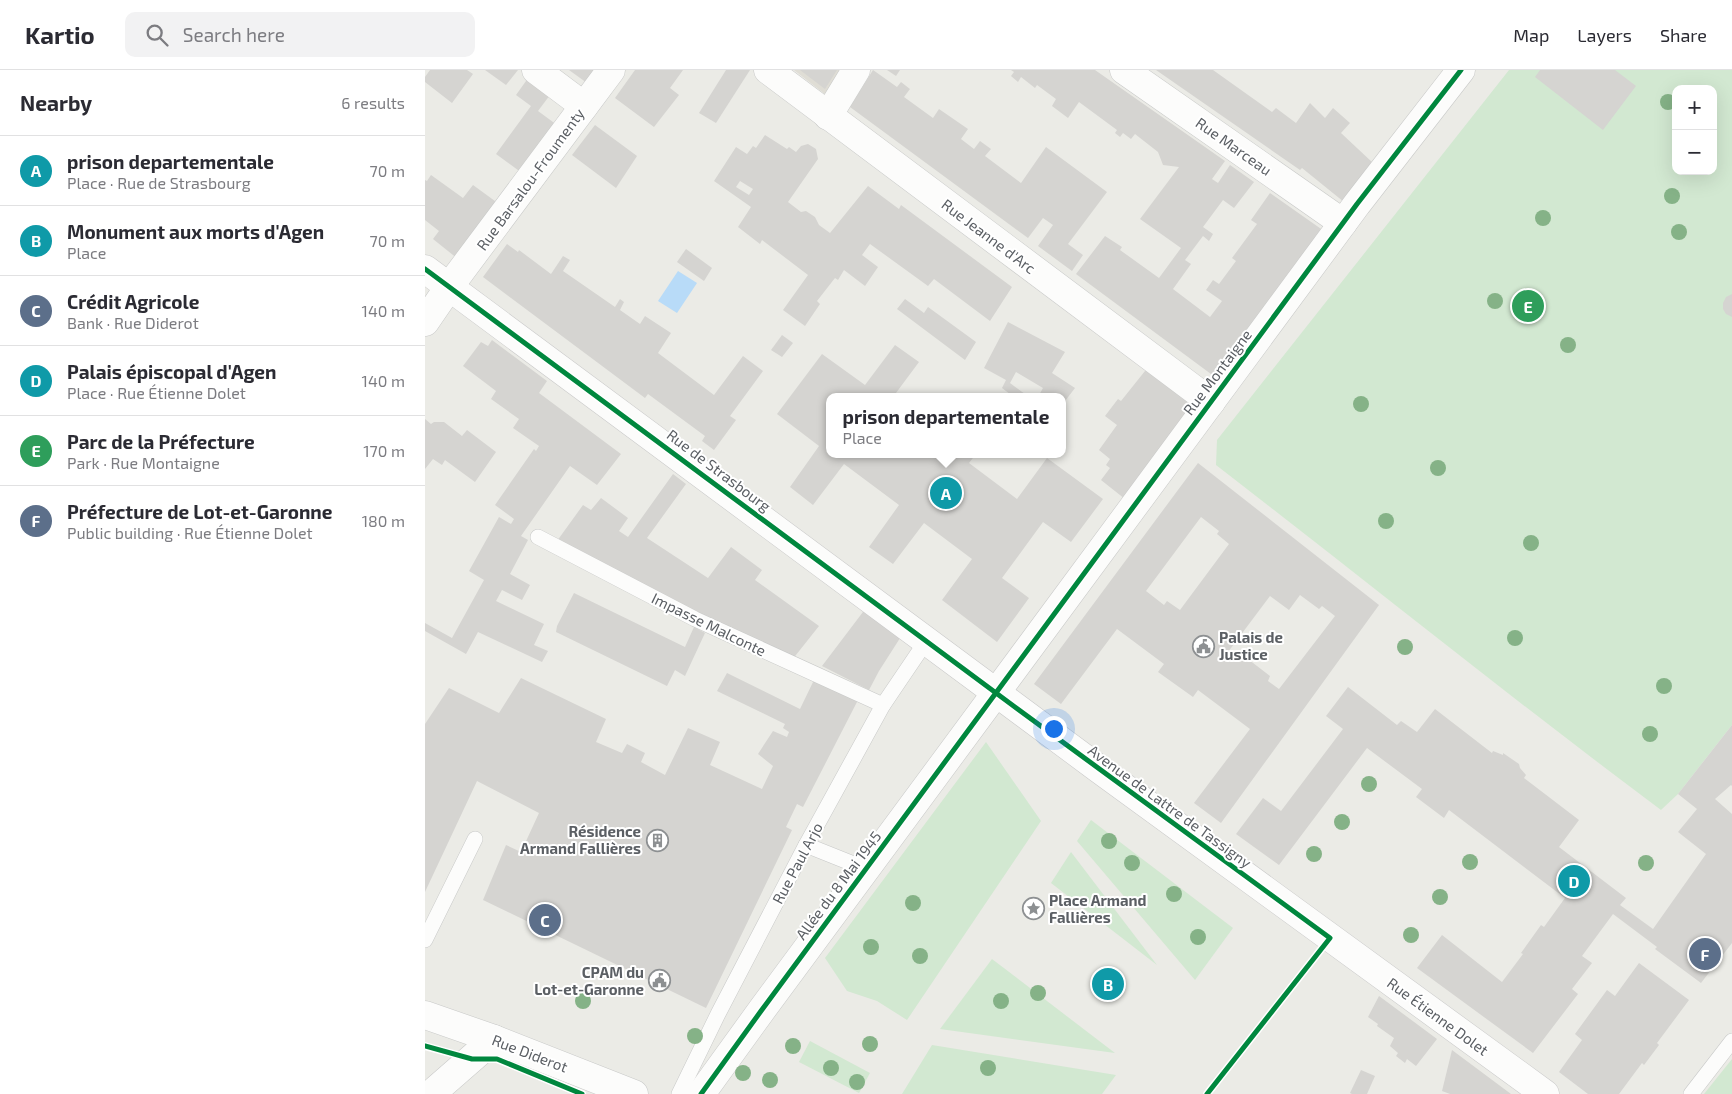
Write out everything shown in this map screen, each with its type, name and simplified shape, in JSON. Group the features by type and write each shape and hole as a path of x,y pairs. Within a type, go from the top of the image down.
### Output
{"street":[{"path":"536,70 584,106"},
{"name":"Rue Barsalou-Froumenty","path":"425,322 611,70"},
{"name":"Rue Jeanne d'Arc","path":"768,70 1211,402"},
{"path":"828,116 856,70"},
{"name":"Rue Marceau","path":"1124,70 1343,223"},
{"name":"Rue Montaigne","path":"997,692 1343,223 1450,74"},
{"name":"Rue de Strasbourg","path":"425,269 997,692"},
{"name":"Allée du 8 Mai 1945","path":"701,1094 997,692"},
{"name":"Avenue de Lattre de Tassigny","path":"997,692 1330,938"},
{"name":"Rue Étienne Dolet","path":"1330,938 1545,1094"},
{"name":"Rue Diderot","path":"425,1015 494,1039 634,1094"},
{"path":"431,1094 494,1039"}],"lane":[{"name":"Impasse Malconte","path":"539,537 695,620 883,705"},
{"name":"Rue Paul Arjo","path":"679,1094 718,1014 806,845 883,705 927,640"},
{"path":"425,940 475,839"},
{"path":"806,845 866,869"},
{"path":"1691,1094 1732,1041"}],"shaded area":[{"path":"794,70 841,70 826,95"}],"green space":[{"path":"1509,70 1732,70 1732,725 1678,794 1661,810 1216,465 1217,440"},
{"path":"986,742 1041,821 907,1020 877,1001 847,991 825,958"},
{"path":"1091,820 1233,928 1195,980 1077,841"},
{"path":"1071,852 1157,965 1051,883"},
{"path":"992,959 1115,1053 940,1029"},
{"path":"810,1041 870,1073 859,1093 799,1062"},
{"path":"932,1045 1116,1075 1102,1094 902,1094"},
{"path":"1732,1059 1732,1094 1704,1094"}],"water":[{"path":"678,271 697,283 677,313 658,301"}],"building":[{"path":"430,70 467,70 473,74 452,103 425,82 425,77"},
{"path":"485,70 518,70 506,85"},
{"path":"569,70 597,70 587,83"},
{"path":"635,70 683,70 670,88 679,95 654,127 615,98"},
{"path":"726,70 750,70 716,123 699,113"},
{"path":"800,70 837,70 825,89"},
{"path":"873,70 897,87 901,82 910,89 904,97 933,118 939,109 968,129 961,139 974,149 980,141 991,149 985,156 1021,183 1046,147 1107,192 1068,244 1083,255 1072,271 1038,246 1053,225 1043,218 1028,238 850,107"},
{"path":"887,70 900,70 896,76"},
{"path":"1011,70 1095,70 1225,161 1212,179 1218,183 1230,165 1254,182 1234,208 1223,200 1203,227 1213,234 1209,241 1203,236 1185,260 1191,264 1173,289 1210,317 1222,301 1206,290 1213,280 1219,284 1236,261 1232,258 1257,224 1251,220 1270,193 1324,231 1215,377 1076,274 1105,236 1122,247 1120,250 1159,278 1181,248 1140,219 1179,167 1163,165 1158,152 1135,134 1131,139 1123,133 1120,137 1115,133 1117,130 1079,102 1068,118 1052,106 1056,99 1037,85 1035,88 1021,77 1018,82 1011,76 1014,72"},
{"path":"1156,70 1213,70 1272,112 1276,108 1296,123 1310,103 1325,118 1333,108 1350,123 1341,133 1373,163 1344,202 1302,168 1300,170"},
{"path":"1540,70 1615,70 1636,86 1603,130 1535,77"},
{"path":"531,74 553,91 538,111 557,125 522,173 496,154 531,106 516,95"},
{"path":"595,125 637,156 616,188 572,155"},
{"path":"765,135 787,149 789,147 796,152 801,146 808,144 816,149 818,159 788,202 801,212 806,211 815,217 819,225 830,233 868,186 899,209 901,205 1012,287 990,321 934,279 928,286 870,244 862,255 878,267 865,286 844,270 838,280 835,278 817,301 820,304 805,326 783,310 808,275 762,240 760,244 738,227 751,207 714,181 736,147 747,154 753,146 756,148","holes":["740,181 753,189 749,195 736,187"]},
{"path":"431,175 463,198 473,185 499,204 458,259 433,239 439,231 425,220 425,180 427,181"},
{"path":"507,244 518,252 519,250 551,274 563,256 570,260 563,271 615,307 620,299 624,302 620,310 640,324 645,316 671,333 658,353 714,395 743,356 763,371 730,416 736,420 714,450 702,441 705,436 648,394 645,398 483,277"},
{"path":"686,249 712,268 704,281 677,262"},
{"path":"1732,294 1732,317 1726,314 1723,309 1723,303 1726,297"},
{"path":"905,299 924,313 928,307 976,342 965,360 897,309"},
{"path":"1008,322 1065,352 1052,373 1075,388 1066,400 1066,393 1040,393 1043,388 1016,372 1010,383 1024,393 1009,393 1002,388 1006,380 984,368"},
{"path":"782,335 793,343 782,357 771,350"},
{"path":"492,340 547,381 539,393 621,454 597,485 570,466 521,536 528,540 510,574 530,585 522,600 502,590 496,601 544,624 534,645 548,651 542,662 478,632 466,654 425,631 425,623 452,638 484,580 469,571 499,517 511,524 514,519 495,505 534,449 536,451 539,446 513,428 519,419 491,399 496,391 463,366 481,342 488,346"},
{"path":"895,345 919,362 896,393 826,393 826,458 973,458 969,463 1017,499 1047,458 1103,499 1071,542 1043,522 1002,578 1029,598 997,642 942,600 972,559 924,523 893,564 869,547 899,505 844,464 813,505 790,487 819,446 777,414 822,354 865,385"},
{"path":"1149,366 1197,402 1125,499 1101,480 1110,468 1106,465 1110,459 1099,450 1117,425 1105,416 1118,399 1121,401"},
{"path":"425,419 431,424 434,422 444,422 462,436 467,430 496,452 475,482 445,460 442,465 433,459 425,469"},
{"path":"1198,463 1379,605 1221,823 1194,803 1250,729 1198,690 1193,697 1158,672 1164,664 1117,629 1061,704 1034,684","holes":["1201,517 1219,531 1217,534 1229,544 1180,610 1167,601 1164,605 1146,591","1300,595 1319,609 1322,606 1335,616 1279,689 1268,681 1270,676 1244,656 1240,661 1228,652 1270,596 1289,610"]},
{"path":"673,474 686,484 647,538 708,578 731,547 762,570 755,580 819,626 792,660 557,541 583,505 591,510 601,498 628,518 619,531 628,537"},
{"path":"574,593 685,647 694,627 705,633 685,676 675,670 667,686 556,632 557,626"},
{"path":"866,608 902,635 869,690 822,666"},
{"name":"Résidence Armand Fallières","path":"727,673 800,709 814,680 858,700 803,807 797,804 786,827 792,830 706,1008 483,900 506,845 521,852 539,813 477,781 425,892 425,724 449,688 499,713 521,678 606,719 596,742 622,753 627,744 645,753 641,762 665,775 688,728 720,742 710,765 762,789 773,766 758,754 773,731 787,737 789,732 783,728 785,724 717,691"},
{"path":"1348,687 1397,725 1401,721 1417,732 1435,709 1492,753 1493,751 1503,755 1503,753 1519,764 1526,775 1524,778 1579,820 1559,847 1626,898 1620,905 1653,929 1706,854 1678,832 1697,809 1678,794 1732,725 1732,786 1715,799 1732,814 1732,943 1701,983 1655,949 1657,947 1613,914 1582,956 1592,963 1572,989 1578,994 1533,1053 1417,968 1442,935 1502,982 1523,954 1521,953 1541,925 1544,927 1565,898 1449,810 1444,818 1416,797 1422,789 1367,748 1279,865 1236,834 1263,798 1281,811 1343,729 1326,716"},
{"path":"1639,963 1689,1000 1657,1043 1659,1045 1644,1065 1642,1063 1619,1094 1588,1094 1559,1072 1582,1040 1575,1034 1607,990 1615,996"},
{"path":"1379,996 1437,1039 1416,1066 1407,1059 1405,1063 1396,1056 1398,1053 1390,1046 1394,1038 1368,1017"},
{"path":"1452,1050 1511,1094 1450,1094 1442,1091"},
{"path":"1361,1070 1375,1076 1367,1094 1352,1094 1350,1093"}],"cycle path":[{"path":"701,1094 1357,204 1461,70"},
{"path":"425,269 1019,710 1330,938 1207,1094"},
{"path":"425,1046 472,1059 497,1059 582,1094"}],"place":[{"name":"Parc de la Préfecture","path":"1528,306"},
{"name":"prison departementale","path":"946,493"},
{"name":"Palais de Justice","path":"1203,646"},
{"name":"Résidence Armand Fallières","path":"657,840"},
{"name":"Palais épiscopal d'Agen","path":"1574,881"},
{"name":"Place Armand Fallières","path":"1033,909"},
{"name":"Crédit Agricole","path":"545,920"},
{"name":"Préfecture de Lot-et-Garonne","path":"1705,954"},
{"name":"CPAM du Lot-et-Garonne","path":"660,981"},
{"name":"Monument aux morts d'Agen","path":"1108,984"}]}
